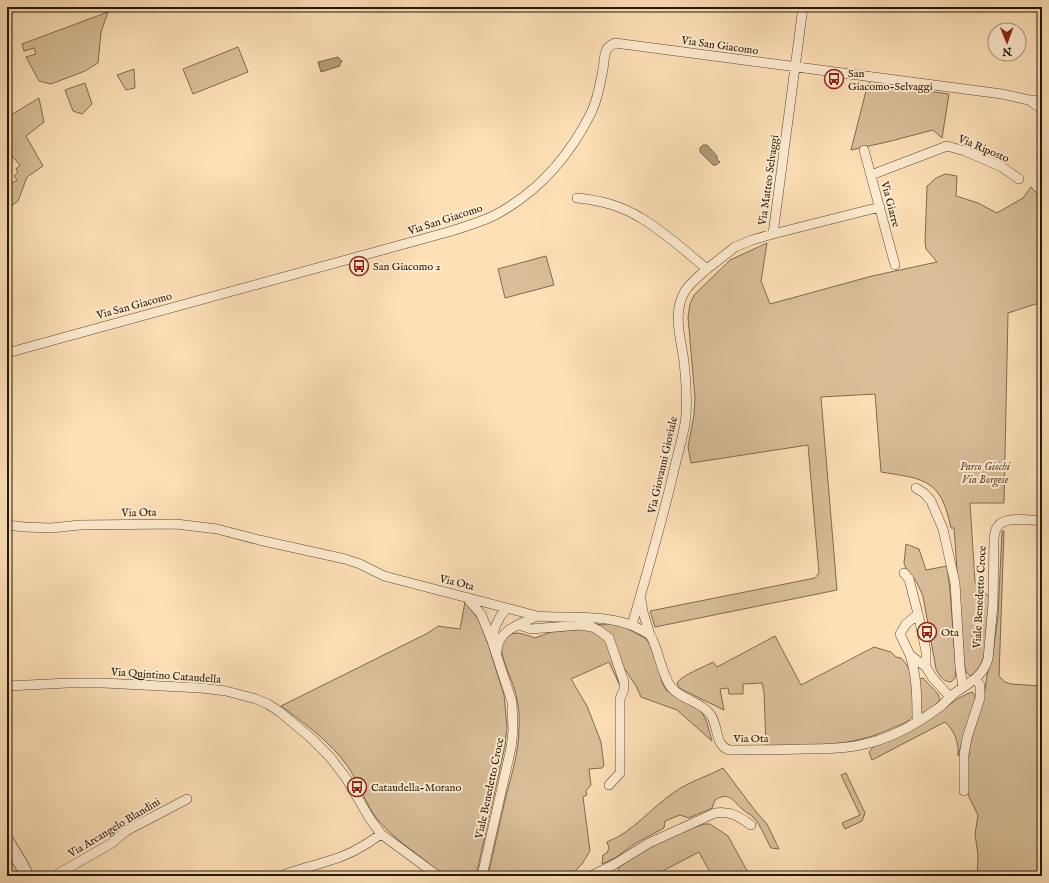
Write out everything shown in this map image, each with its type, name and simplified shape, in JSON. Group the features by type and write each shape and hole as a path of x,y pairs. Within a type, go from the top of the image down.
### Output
{"main road":[{"path":"7,841 27,876"}],"street":[{"name":"Via Matteo Selvaggi","path":"803,7 773,234 880,207"},
{"name":"Via San Giacomo","path":"7,353 435,236 496,215 543,180 576,140 594,105 600,84 606,51 609,46 615,43 1002,94 1029,100 1042,100"},
{"path":"1029,100 1042,108"},
{"name":"Via Riposto","path":"871,175 947,146 965,151 1002,167 1019,179"},
{"name":"Via Giarre","path":"864,150 895,265"},
{"path":"577,198 593,200 618,207 641,218 707,269"},
{"name":"Via Giovanni Gioviale","path":"632,625 664,513 681,445 686,417 685,378 678,327 680,307 686,290 707,269 735,247 773,234"},
{"path":"916,488 931,501 943,529 955,583 960,667 963,687"},
{"name":"Viale Benedetto Croce","path":"836,748 873,742 917,722 939,708 963,687 976,680 985,668 988,659 993,604 994,538 996,529 1000,523 1007,520 1042,521"},
{"name":"Via Ota","path":"7,525 50,528 80,525 195,525 345,559 360,564 384,576 537,616 614,619 632,625 650,635 671,688 699,704 711,714 715,722 720,745 724,748 736,750 836,748"},
{"path":"904,573 909,579 918,614 926,651 926,667"},
{"name":"Viale Benedetto Croce","path":"466,597 480,614 492,641 512,702 513,731 511,748 482,876"},
{"path":"640,597 650,635"},
{"path":"492,641 495,628 500,617 507,608"},
{"path":"917,722 916,686 913,665 900,634 906,624 918,614"},
{"path":"498,658 498,643 501,636 537,616"},
{"path":"519,625 531,629 580,625 592,627 609,638 624,682 624,689 620,698 620,773 609,785"},
{"path":"910,655 926,667 932,677 950,697"},
{"path":"964,791 964,755 967,738 980,698 980,686 976,680"},
{"name":"Via Quintino Cataudella","path":"7,686 103,683 171,687 226,691 256,699 268,704 280,712 312,739 330,757 346,778 370,819 381,834 438,876"},
{"name":"Via Arcangelo Blandini","path":"54,876 112,843 126,831 186,799"},
{"path":"591,876 615,864 649,843 715,813 723,812 734,814 751,825"},
{"path":"281,876 340,857 381,834"}],"green space":[{"path":"108,12 101,32 98,63 85,71 51,84 39,81 26,57 36,54 34,48 24,51 22,44"},
{"path":"238,47 248,72 193,94 183,69"},
{"path":"134,69 135,88 126,90 117,75"},
{"path":"85,83 92,104 82,114 73,111 65,90"},
{"path":"868,83 949,94 942,138 933,130 851,150"},
{"path":"39,98 44,122 26,136 43,166 27,177 18,201 7,209 7,187 17,180 14,176 18,172 16,169 20,165 12,156 7,159 7,120 11,115"},
{"name":"Parco Giochi Via Borgese","path":"945,174 957,176 956,196 978,203 997,213 1023,198 1031,187 1042,199 1042,302 1008,313 1004,503 970,503 975,582 989,597 987,641 982,662 977,670 970,676 966,672 963,657 954,528 951,528 942,500 929,484 909,477 881,472 875,394 821,397 837,590 655,627 650,611 815,578 819,573 808,445 691,463 688,447 694,415 695,398 688,317 690,304 694,295 730,260 767,243 761,281 770,304 872,276 937,262 926,249 925,242 927,186 936,178"},
{"path":"546,256 554,285 505,298 498,269"},
{"path":"1002,531 1004,531 999,676 1005,682 1011,684 1042,686 1042,876 977,876 978,855 975,834 978,815 968,795 967,775 970,744 984,698 987,675 993,653 998,616"},
{"path":"906,544 919,549 926,570 947,566 956,669 955,678 951,682 948,682 940,676 936,669 923,596 916,581 906,569 904,563"},
{"path":"465,602 479,620 488,644 504,695 507,727 505,746 476,876 443,876 385,828 373,814 348,767 334,749 281,706 428,633 438,626 460,629"},
{"path":"576,622 604,625 609,623 620,625 645,638 652,647 662,682 666,690 701,710 707,723 712,741 677,710 641,697 636,686 624,668 611,636"},
{"path":"586,629 600,633 607,642 620,686 609,662 571,679 587,706 601,742 604,766 602,768 589,769 591,785 586,791 587,795 583,797 590,851 582,864 568,876 488,876 515,762 519,736 518,704 502,655 502,644 508,635 516,633 535,638 551,632"},
{"path":"775,636 801,685 874,647 891,652 896,657 901,658 910,671 913,684 913,716 905,723 863,739 832,744 766,746 764,693 762,683 743,684 743,694 729,694 728,688 720,689 724,710 679,688 677,683 688,674 713,662 717,667"},
{"path":"923,678 938,694 940,700 922,714 919,679"},
{"path":"972,692 975,695 975,699 958,756 956,738 945,722 872,760 869,752 873,747 921,725 960,697"},
{"path":"723,768 767,824 779,849 771,848 754,818 733,800 724,796 715,800 712,808 689,818 680,815 665,821 664,828 636,843 615,858 602,864 603,855 607,853 609,848 607,842 625,832 678,789"},
{"path":"846,773 865,813 862,821 845,829 842,823 860,815 841,775"},
{"path":"704,824 710,824 728,836 750,876 712,876 699,852 653,876 620,876 618,871 619,867 639,854 671,837"}],"shaded area":[{"path":"338,57 342,61 340,66 321,72 318,62"},
{"path":"703,145 707,145 717,156 717,159 720,162 713,165 700,152 700,148"}],"place":[{"name":"San Giacomo-Selvaggi","path":"834,79"},
{"name":"San Giacomo 2","path":"359,266"},
{"name":"Ota","path":"927,632"},
{"name":"Cataudella-Morano","path":"357,787"}]}
